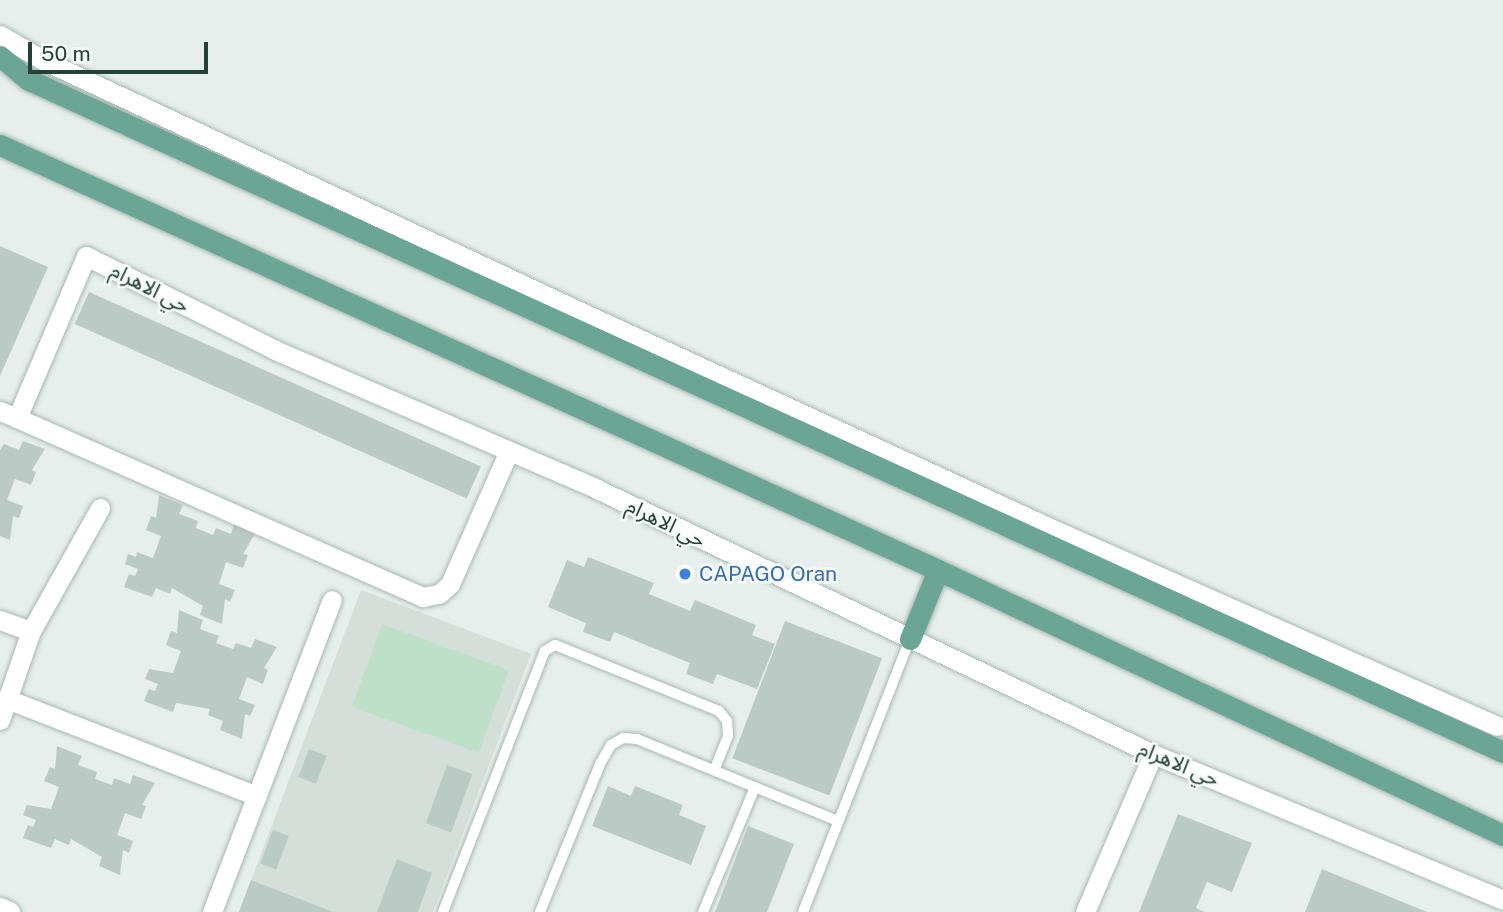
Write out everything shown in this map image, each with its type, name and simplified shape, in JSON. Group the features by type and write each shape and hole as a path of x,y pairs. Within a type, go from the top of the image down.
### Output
{"main road":[{"path":"0,56 29,80 1498,735"},
{"path":"0,145 938,570 1503,835"},
{"path":"910,639 938,570"}],"street":[{"path":"0,35 55,65 606,323 1498,735"},
{"name":"حي الاهرام","path":"9,414 86,256 275,350 509,451 1153,754 1503,900"},
{"path":"9,414 423,597 439,594 450,584 509,451"},
{"path":"0,720 31,631 100,508"},
{"path":"212,912 332,600"},
{"path":"0,620 31,631"},
{"path":"8,699 257,796"},
{"path":"1085,912 1153,754"},
{"path":"0,908 9,912"}],"lane":[{"path":"803,912 910,639"},
{"path":"443,912 545,651 555,645 719,711 727,721 727,736 714,770"},
{"path":"540,912 611,745 623,738 637,739 838,821"},
{"path":"703,912 755,787"}],"shaded area":[{"path":"361,590 531,654 433,912 239,912"}],"green space":[{"path":"382,624 509,670 479,753 352,707"}],"building":[{"path":"0,246 48,267 0,376"},
{"path":"89,292 481,466 467,498 75,324"},
{"path":"23,441 45,449 32,470 36,472 31,485 15,479 7,500 23,506 19,518 13,516 10,540 0,536 0,450 4,444 19,450"},
{"path":"159,495 183,505 179,514 198,521 196,528 213,535 216,528 231,534 234,524 256,532 243,554 248,555 243,568 226,562 219,584 235,590 230,602 225,599 222,624 200,615 203,606 172,588 170,594 156,588 152,597 124,587 129,574 135,576 138,569 125,564 128,554 136,557 137,552 153,558 161,536 146,530 151,516 156,518"},
{"path":"588,557 654,583 649,594 690,611 695,600 756,625 752,635 775,644 757,689 717,674 713,684 686,674 690,663 614,632 610,642 583,632 586,623 548,607 567,560 584,567"},
{"path":"179,610 203,620 200,629 219,636 216,643 233,649 236,643 251,648 255,639 277,647 264,668 268,670 263,684 247,677 239,699 255,705 250,716 245,714 242,739 220,730 223,721 208,715 210,709 176,703 173,712 144,701 149,689 155,691 158,684 145,679 149,669 173,673 181,651 166,645 171,631 177,633"},
{"path":"785,621 882,658 829,796 732,758"},
{"path":"57,746 82,756 78,765 97,772 95,779 112,785 114,778 130,784 133,775 155,783 142,805 146,806 141,819 125,813 117,835 133,841 129,853 123,850 120,875 99,866 102,857 71,839 69,845 55,839 51,848 23,838 28,825 33,827 36,820 23,815 27,805 51,809 59,787 44,781 50,767 55,769"},
{"path":"309,749 327,756 316,784 298,777"},
{"path":"447,765 472,774 451,832 426,823"},
{"path":"608,786 631,796 635,786 683,805 679,815 706,826 691,865 592,826"},
{"path":"1178,814 1252,843 1232,892 1207,882 1196,908 1205,912 1139,912"},
{"path":"748,826 794,844 767,912 715,912"},
{"path":"273,830 289,836 276,870 260,864"},
{"path":"397,859 432,873 418,912 377,912"},
{"path":"1322,869 1427,912 1305,912"},
{"path":"251,880 333,912 239,912"}],"place":[{"name":"CAPAGO Oran","path":"685,574"}]}
